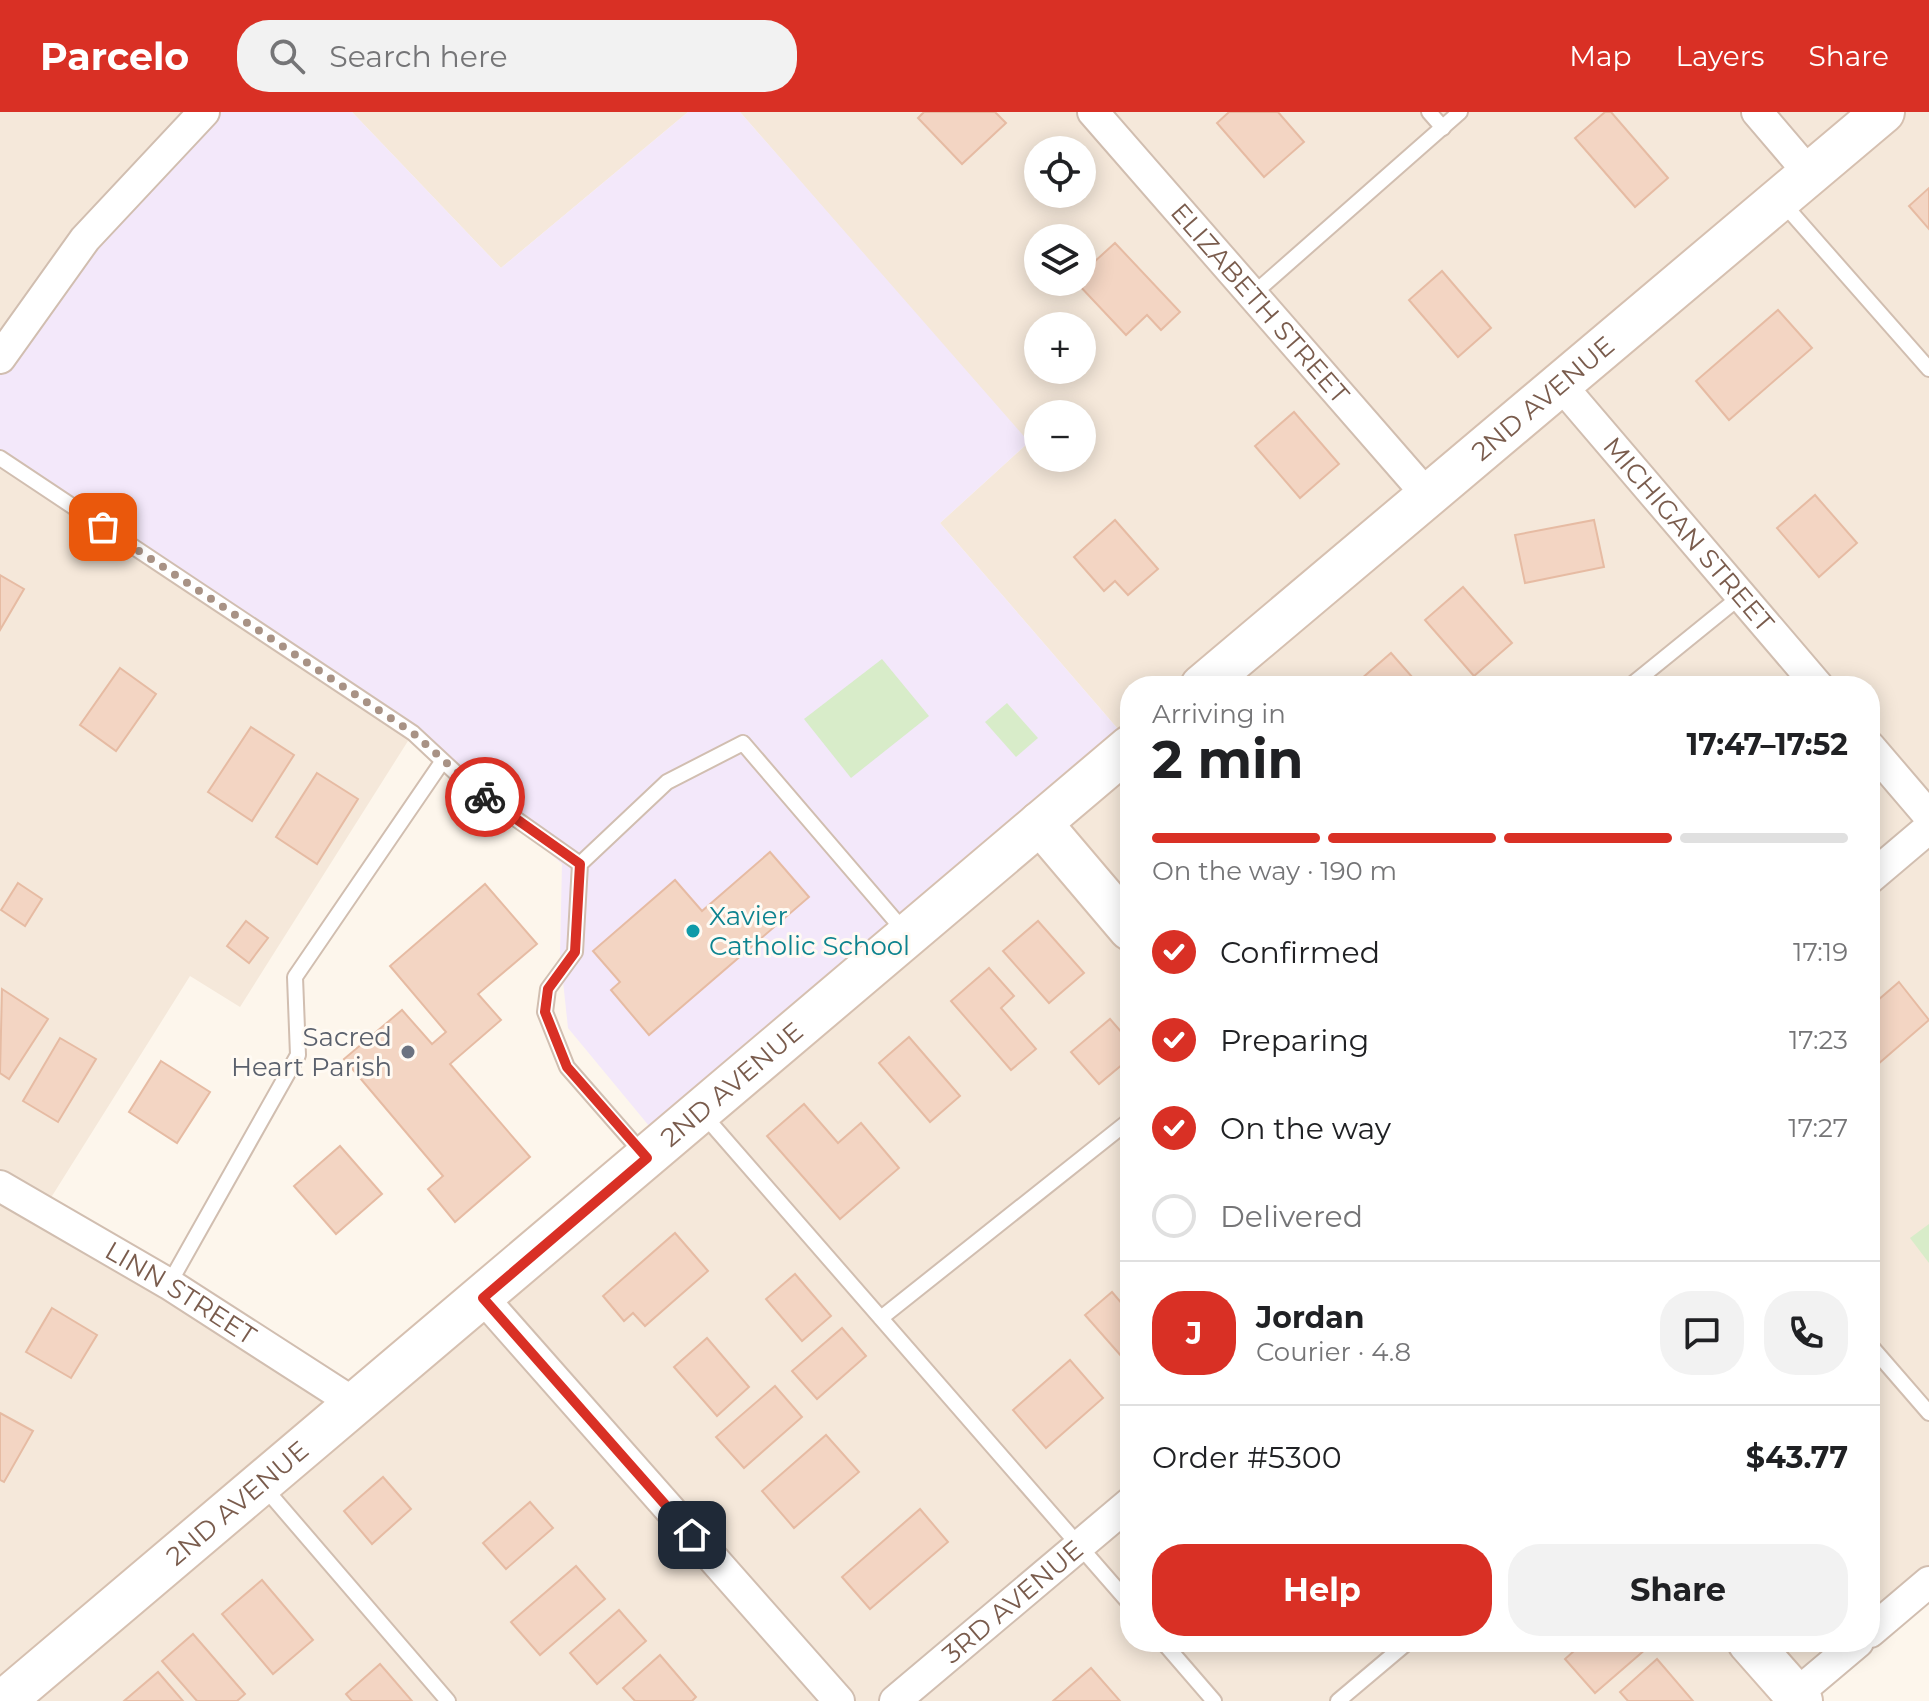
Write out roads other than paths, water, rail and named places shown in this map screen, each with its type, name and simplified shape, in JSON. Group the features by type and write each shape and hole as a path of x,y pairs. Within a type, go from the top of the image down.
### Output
{"street":[{"path":"0,358 85,239 204,112"},
{"name":"ELIZABETH STREET","path":"1093,112 1428,496"},
{"path":"1757,112 1794,186"},
{"name":"2ND AVENUE","path":"1214,676 1883,112"},
{"name":"MICHIGAN STREET","path":"1560,384 1809,676"},
{"name":"2ND AVENUE","path":"4,1701 1120,755"},
{"path":"1880,759 1929,816"},
{"path":"1040,823 1120,917"},
{"path":"1880,870 1929,828"},
{"name":"LINN STREET","path":"0,1186 169,1284 357,1405"},
{"path":"483,1298 839,1701"},
{"name":"3RD AVENUE","path":"895,1701 1120,1511"},
{"path":"1880,1624 1929,1582"},
{"path":"1757,1652 1795,1699 1847,1652"}],"lane":[{"path":"1429,112 1443,128"},
{"path":"1252,295 1460,112"},
{"path":"1794,186 1929,369"},
{"path":"0,458 413,733 472,788 580,864"},
{"path":"1642,676 1741,596"},
{"path":"647,1158 567,1067 545,1012 548,989 575,952 580,864 667,782 743,743 908,936"},
{"path":"169,1284 298,1055 295,977 442,762"},
{"path":"701,1112 1120,1593"},
{"path":"881,1318 1120,1128"},
{"path":"1880,1357 1929,1413"},
{"path":"262,1484 448,1701"},
{"path":"1172,1652 1214,1701"},
{"path":"1338,1701 1396,1652"}],"place":[{"name":"Xavier Catholic School","path":"693,931"},
{"name":"Sacred Heart Parish","path":"408,1052"}]}
